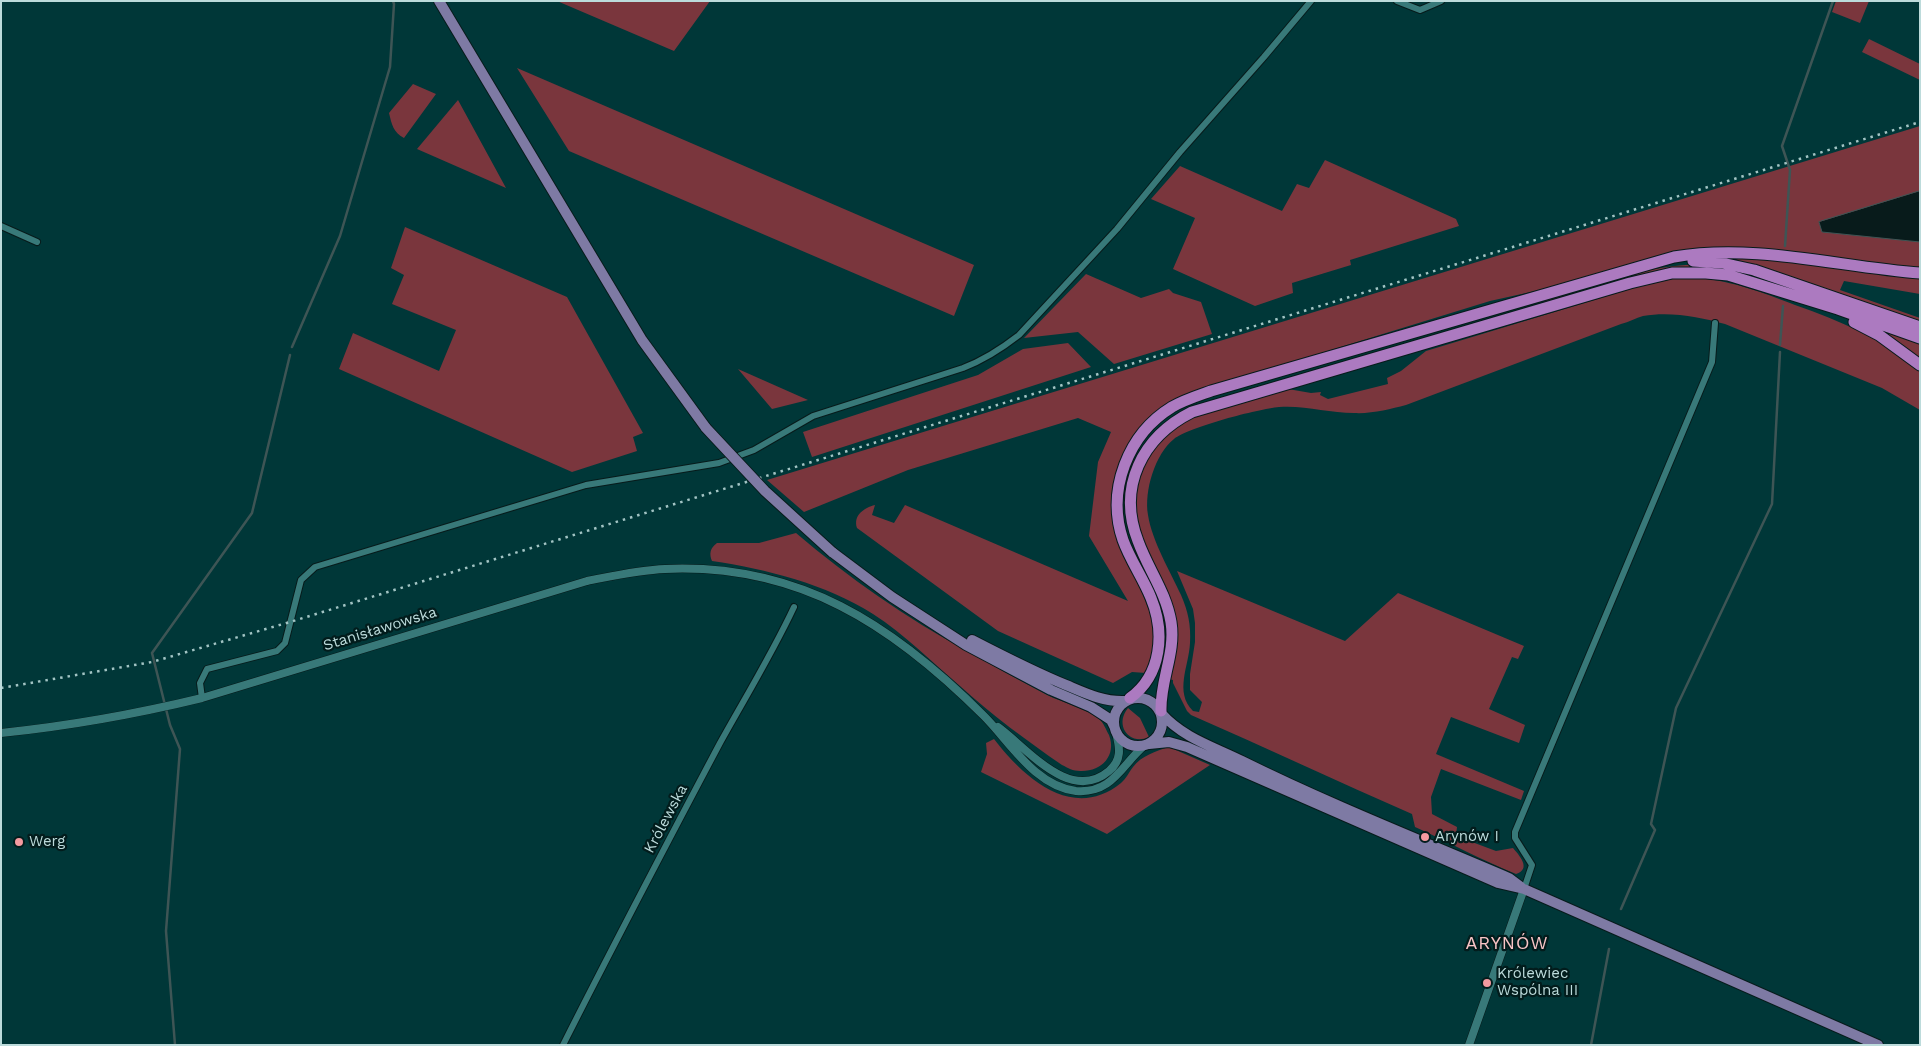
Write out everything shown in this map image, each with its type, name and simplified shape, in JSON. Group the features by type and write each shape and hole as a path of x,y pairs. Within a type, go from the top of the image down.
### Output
{"highway":[{"path":"1128,700 1144,685 1155,666 1158,652 1158,626 1151,598 1123,539 1118,519 1121,474 1131,450 1142,433 1157,418 1184,401 1211,391 1693,254 1739,253 1920,273"},
{"path":"1656,263 1710,261 1736,265 1771,275 1920,327"},
{"path":"1161,712 1161,694 1171,652 1172,626 1166,599 1136,536 1130,503 1135,475 1147,449 1159,434 1181,417 1209,405 1656,276 1685,272 1722,275 1754,282 1920,338"},
{"path":"1798,297 1872,331 1920,364"}],"main road":[{"path":"439,1 642,340 706,428 764,491 832,552 860,573 966,645 1051,690 1092,707 1111,720 1115,729 1126,743 1138,746 1169,742 1179,744 1498,882 1524,890 1878,1045"},
{"path":"911,609 1048,677 1100,698 1110,701 1142,697 1148,699 1153,702 1174,726 1195,739 1299,788 1509,878 1524,890"},
{"path":"1115,729 1115,715 1128,700"},
{"path":"1147,745 1161,731 1163,725 1161,712"}],"street":[{"path":"202,698 200,683 207,669 277,651 285,643 301,580 315,567 586,486 719,463 754,450 813,416 963,368 983,360 1001,349 1019,335 1117,229 1180,152 1311,1"},
{"path":"1397,1 1420,10 1441,1"},
{"path":"1,226 37,242"},
{"path":"1468,1045 1532,865 1516,838 1515,832 1712,362 1715,324"},
{"name":"Stanisławowska","path":"1,733 52,728 166,707 202,698 587,581 637,571 665,568 709,569 768,578 822,596 874,624 929,666 985,716"},
{"name":"Królewska","path":"563,1045 629,915 794,607"},
{"path":"985,716 1052,771 1075,780 1090,780 1102,776 1115,765 1120,752 1115,729"},
{"path":"985,716 1037,772 1056,785 1076,791 1094,789 1108,783 1117,777 1132,756 1147,745"}],"shaded area":[{"path":"557,1 710,1 674,51"},
{"path":"1836,1 1869,1 1860,23 1832,12"},
{"path":"1869,39 1920,64 1920,80 1862,52"},
{"path":"517,68 974,265 954,316 569,151"},
{"path":"413,84 436,94 404,138 395,131 389,113"},
{"path":"458,100 506,188 417,149"},
{"path":"1920,126 1920,269 1729,248 1490,301 1188,394 1164,406 1147,420 1135,434 1125,450 1113,485 1113,522 1118,540 1147,605 1152,621 1154,637 1152,655 1146,673 1132,672 1113,683 998,631 857,528 856,523 860,513 875,505 872,515 894,523 905,505 1128,601 1089,536 1098,462 1111,432 1078,418 908,470 804,512 767,480"},
{"path":"1325,160 1456,219 1459,226 1350,260 1351,265 1292,283 1293,293 1255,306 1173,269 1195,218 1151,199 1180,166 1282,211 1297,184 1309,188"},
{"path":"1920,191 1920,242 1822,232 1819,222"},
{"path":"405,227 567,297 643,433 633,437 637,451 572,472 339,369 353,333 439,371 456,330 392,304 404,275 391,268"},
{"path":"1716,256 1764,258 1920,278 1920,294 1844,281 1840,290 1920,318 1920,322"},
{"path":"1703,264 1743,270 1920,330 1702,268 1545,303 1543,299 1642,272 1683,265"},
{"path":"1086,274 1141,298 1169,289 1173,293 1201,302 1212,334 1114,364 1078,332 1024,338"},
{"path":"1699,278 1725,282 1759,292 1861,332 1892,349 1920,371 1920,410 1882,388 1725,324 1685,316 1653,315 1640,317 1394,408 1374,412 1345,413 1298,407 1279,407 1208,424 1182,434 1167,446 1156,463 1149,484 1147,505 1150,525 1187,612 1190,643 1183,687 1187,704 1193,711 1199,712 1202,702 1190,690 1195,623 1193,609 1177,571 1345,641 1398,593 1524,646 1518,659 1512,657 1489,709 1525,725 1519,743 1451,717 1436,754 1524,791 1521,800 1441,769 1431,797 1432,814 1457,827 1456,836 1496,851 1513,848 1524,865 1521,872 1516,874 1503,869 1415,827 1412,814 1191,715 1187,711 1173,680 1169,679 1177,641 1136,519 1135,488 1141,470 1158,441 1183,420 1288,389 1311,393 1321,392 1320,395 1328,399 1388,384 1387,378 1401,371 1426,351 1637,287 1673,279"},
{"path":"1873,325 1920,342 1920,361"},
{"path":"1068,343 1091,367 812,457 803,432 978,375 1023,349"},
{"path":"738,369 808,400 772,409"},
{"path":"796,533 836,566 922,625 1037,690 1099,719 1109,735 1111,750 1109,756 1101,766 1088,771 1075,770 1062,765 972,697 896,630 855,603 795,579 753,568 712,561 711,558 712,549 717,543 759,543"},
{"path":"1128,708 1140,718 1149,737 1135,739 1126,732 1123,727 1123,721 1124,714"},
{"path":"994,739 1020,768 1035,780 1051,790 1068,796 1085,798 1103,794 1121,783 1133,767 1144,757 1169,747 1210,765 1107,834 981,772 987,754 986,743"}],"waterway":[{"path":"292,347 340,236 390,67 393,1"},
{"path":"1785,246 1790,170 1782,146 1833,1"},
{"path":"1780,345 1783,306"},
{"path":"1621,909 1655,830 1651,824 1676,708 1772,504 1780,352"},
{"path":"175,1045 166,931 180,749 170,725 152,653 252,513 290,355"},
{"path":"1591,1045 1609,949"}],"railway":[{"path":"1,688 152,662 290,622 1920,122"}],"place":[{"name":"Arynów I","path":"1425,837"},
{"name":"Werg","path":"19,842"},
{"name":"Królewiec Wspólna III","path":"1487,983"}],"district":[{"name":"ARYNÓW","path":"1507,944"}]}
